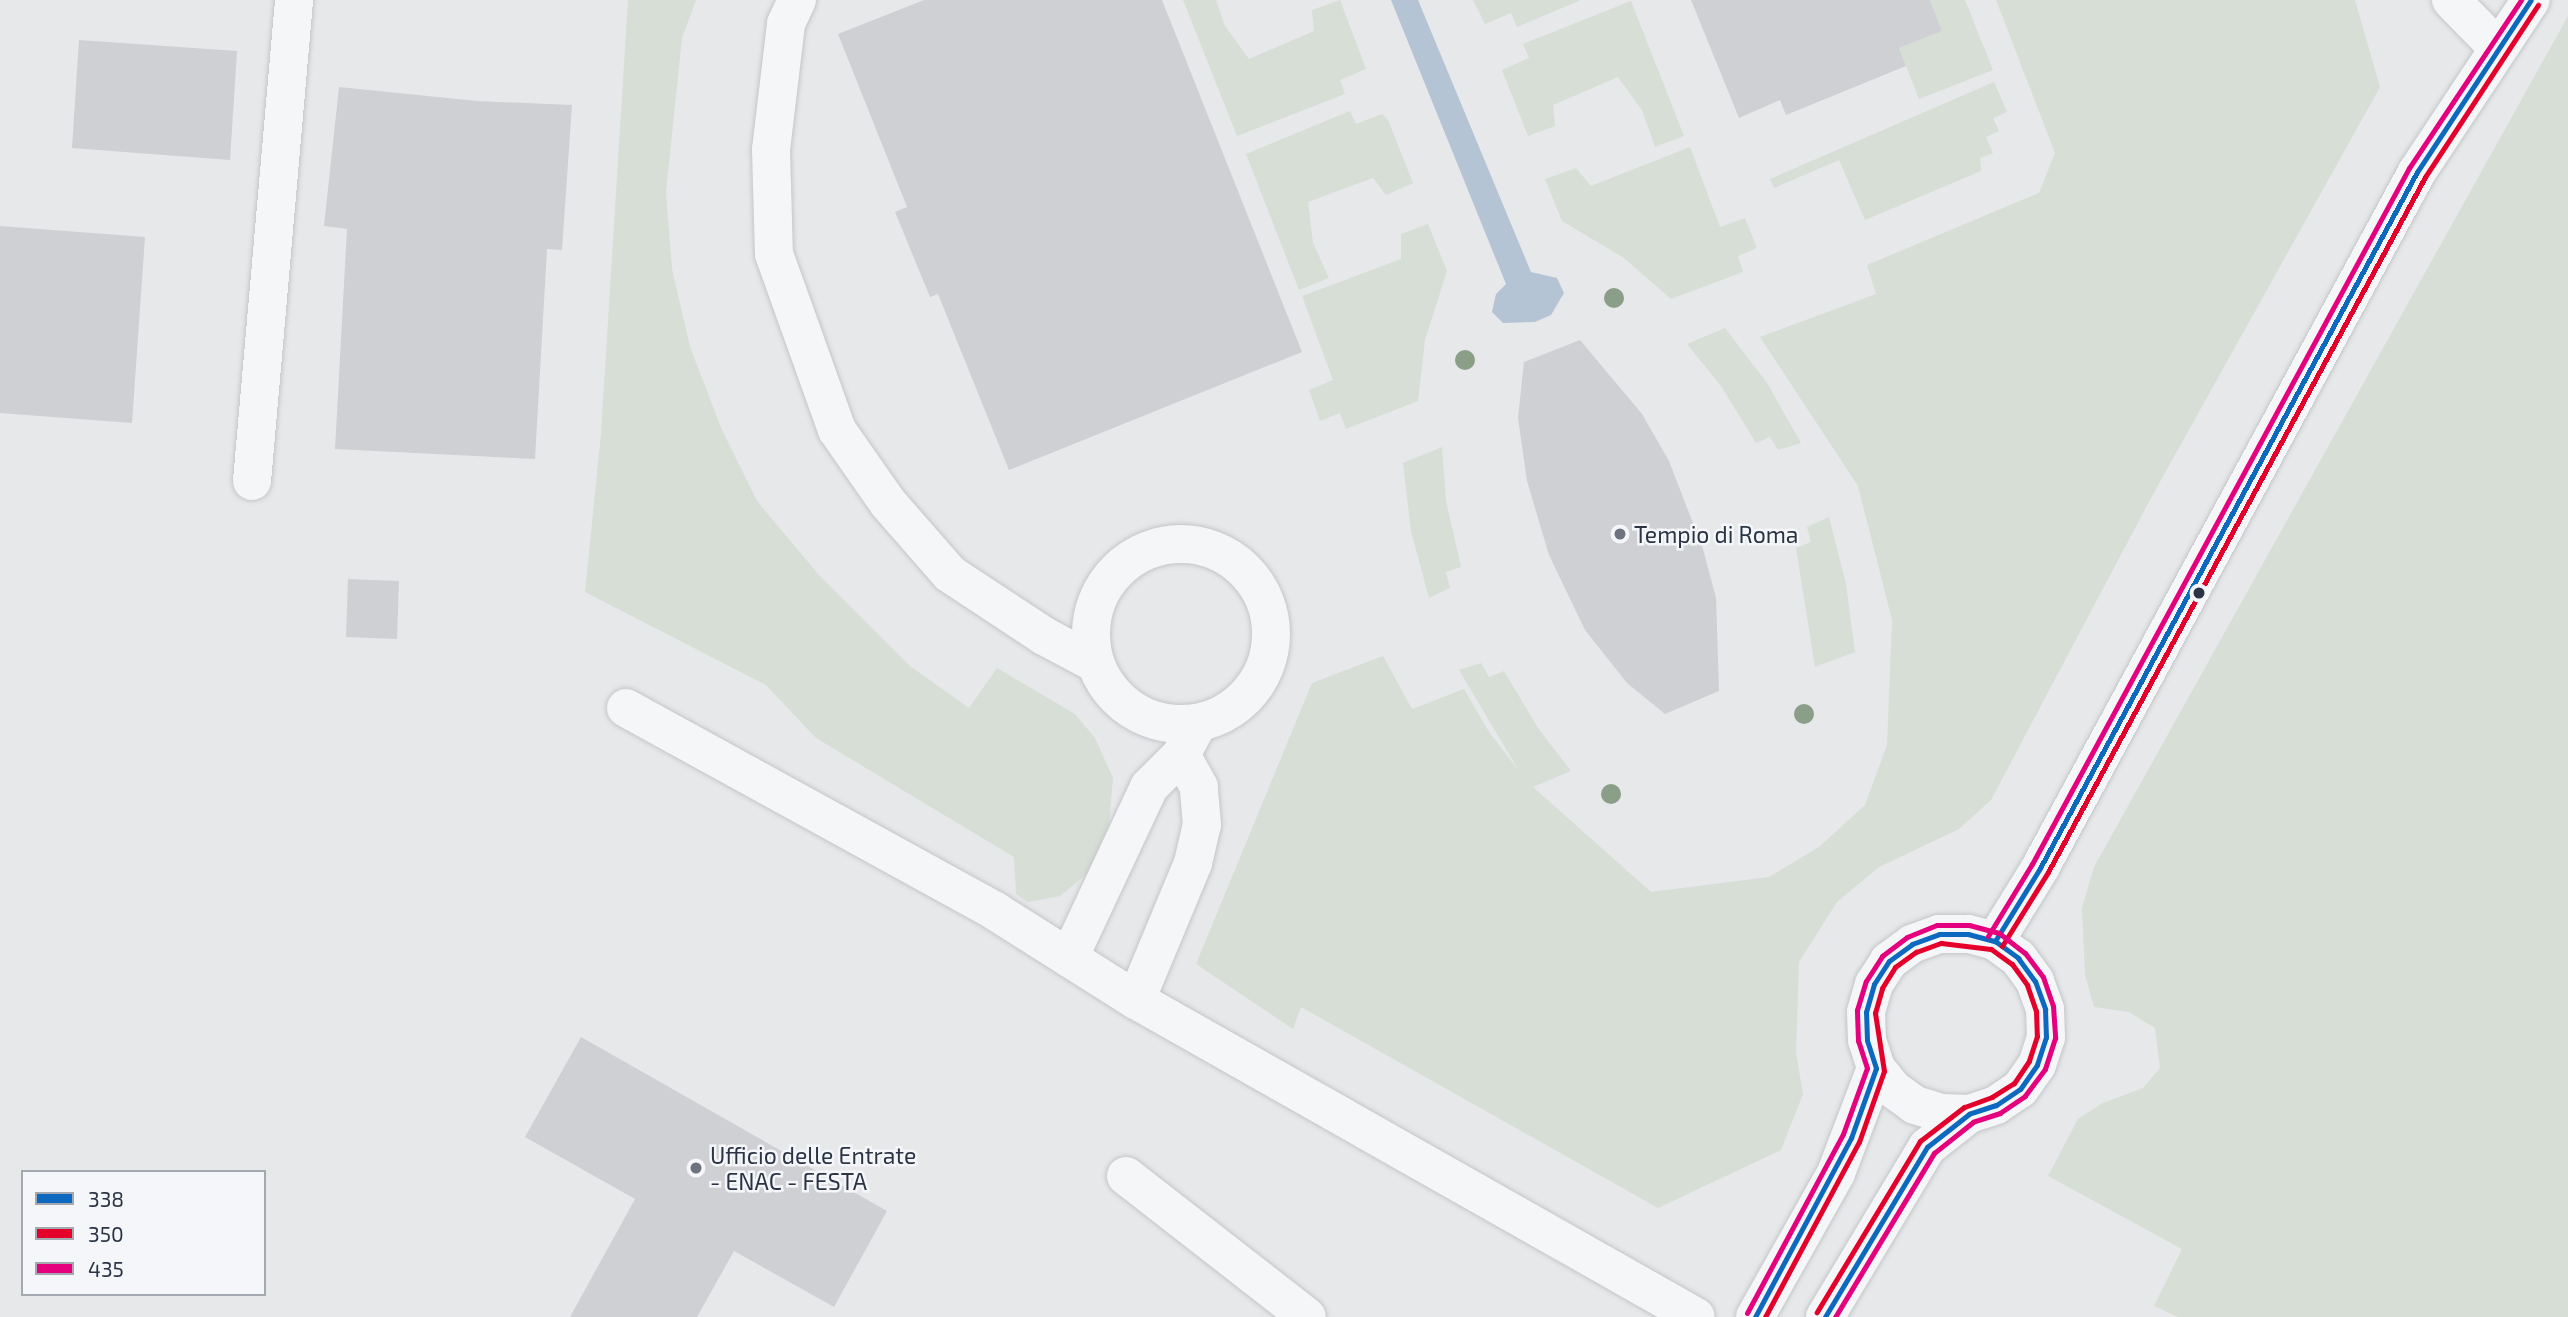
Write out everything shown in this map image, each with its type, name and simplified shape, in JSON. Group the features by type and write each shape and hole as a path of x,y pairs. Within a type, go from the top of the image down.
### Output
{"street":[{"path":"252,481 294,0"},
{"path":"797,0 786,24 771,149 774,254 837,430 888,503 950,574 1044,636 1096,663"},
{"path":"2451,0 2497,47"},
{"path":"1995,941 2040,868 2417,172 2530,0"},
{"path":"1069,958 1149,787 1189,739 1243,700 1269,656 1271,631 1266,606 1237,564 1215,551 1189,544 1140,554 1119,568 1093,612 1090,638 1096,663 1125,705 1189,739"},
{"path":"626,708 995,911 1136,1000 1696,1317"},
{"path":"1136,1000 1193,863 1202,825 1199,787 1189,739"},
{"path":"1825,1317 1927,1147 1969,1114 1996,1105 2020,1089 2036,1065 2046,1037 2045,1009 2035,981 2018,958 1995,941 1968,934 1939,934 1912,944 1889,961 1874,984 1866,1012 1867,1041 1876,1068 1893,1089 1915,1105 1942,1113 1969,1114"},
{"path":"1755,1317 1836,1173 1876,1068"},
{"path":"1126,1177 1307,1317"}],"shaded area":[{"path":"628,0 696,0 682,38 666,192 672,269 690,347 722,430 757,501 819,575 910,666 969,708 997,668 1075,714 1095,738 1113,778 1109,824 1088,873 1060,896 1028,902 1016,894 1014,857 816,738 766,685 585,592 601,434"},
{"path":"1183,0 1216,0 1225,26 1249,59 1314,31 1312,10 1340,0 1366,69 1340,80 1345,94 1237,136"},
{"path":"1473,0 1581,0 1517,27 1511,13 1485,24"},
{"path":"1930,0 1965,0 1993,70 1919,99 1899,48 1942,31"},
{"path":"1996,0 2355,0 2380,87 2151,498 1991,800 1959,829 1879,867 1837,902 1799,962 1796,1053 1803,1094 1781,1150 1658,1208 1301,1007 1293,1029 1196,964 1312,683 1383,656 1412,709 1464,689 1489,732 1519,771 1459,670 1481,663 1489,677 1504,671 1538,728 1571,771 1533,787 1651,892 1769,877 1819,847 1865,805 1887,745 1892,620 1858,486 1760,337 1876,294 1867,265 2039,193 2055,153"},
{"path":"1631,1 1684,136 1655,147 1642,110 1618,77 1553,105 1555,126 1528,136 1502,70 1529,58 1523,44"},
{"path":"2568,16 2568,1317 2178,1317 2154,1306 2182,1249 2048,1176 2078,1119 2101,1104 2143,1088 2160,1068 2155,1028 2129,1012 2094,1007 2085,975 2082,908 2094,867"},
{"path":"1994,82 2007,112 1993,118 1999,131 1986,137 1993,153 1980,158 1981,171 1865,220 1839,160 1774,188 1770,179"},
{"path":"1350,111 1356,124 1382,114 1388,120 1413,183 1386,195 1373,178 1308,202 1313,243 1329,278 1299,290 1246,154"},
{"path":"1690,147 1720,227 1745,218 1757,248 1738,256 1743,272 1671,299 1624,258 1562,221 1545,179 1576,168 1591,186"},
{"path":"1428,224 1447,271 1425,340 1418,401 1346,429 1340,413 1320,421 1309,390 1333,380 1302,296 1401,259 1401,234"},
{"path":"1725,328 1767,383 1801,443 1778,450 1770,437 1756,443 1721,386 1687,344"},
{"path":"1442,447 1446,501 1461,567 1446,572 1450,588 1429,598 1411,531 1403,463"},
{"path":"1829,517 1846,584 1855,652 1815,667 1796,548 1811,542 1807,527"}],"water":[{"path":"1391,0 1418,0 1531,272 1557,278 1564,293 1551,315 1535,322 1503,323 1492,312 1496,294 1506,284"}],"building":[{"path":"924,0 1162,0 1302,352 1009,470 938,294 930,297 895,212 907,207 838,34"},
{"path":"1691,0 1930,0 1942,31 1899,48 1906,66 1786,115 1780,100 1739,118"},
{"path":"79,40 237,51 230,160 72,148"},
{"path":"339,87 477,101 572,105 562,250 547,249 535,459 335,449 347,229 324,226"},
{"path":"0,226 145,237 132,423 0,413"},
{"name":"Tempio di Roma","path":"1580,340 1642,414 1669,461 1703,549 1716,598 1719,691 1665,714 1627,683 1585,630 1549,555 1527,481 1518,418 1524,362"},
{"path":"348,579 399,581 397,639 346,637"},
{"name":"Ufficio delle Entrate - ENAC - FESTA","path":"581,1037 887,1211 834,1307 734,1251 697,1317 570,1317 635,1199 525,1137"}],"transit line":[{"name":"435","path":"1988,936 2032,864 2409,168 2521,0"},
{"name":"338","path":"1995,941 2040,868 2417,172 2531,0"},
{"name":"350","path":"2002,946 2048,872 2425,177 2538,5"},
{"name":"435","path":"1747,1313 1843,1134 1867,1068 1858,1041 1857,1010 1866,981 1882,956 1907,937 1937,925 1969,925 1999,933 2025,953 2043,977 2053,1006 2055,1038 2045,1069 2025,1096 2000,1113 1973,1122 1934,1153 1835,1317"},
{"name":"338","path":"1755,1317 1851,1138 1876,1068 1867,1040 1866,1012 1874,984 1889,961 1912,944 1939,934 1968,934 1995,941 2018,958 2035,981 2045,1009 2046,1037 2037,1065 2020,1089 1996,1105 1969,1114 1927,1147 1825,1317"},
{"name":"350","path":"1765,1317 1859,1142 1884,1071 1875,1013 1882,988 1895,967 1916,952 1941,943 1991,949 2012,964 2027,985 2036,1011 2037,1036 2029,1061 2014,1083 1992,1097 1964,1107 1920,1141 1817,1312"}],"place":[{"name":"Tempio di Roma","path":"1620,534"},
{"name":"Ufficio delle Entrate - ENAC - FESTA","path":"696,1168"}]}
